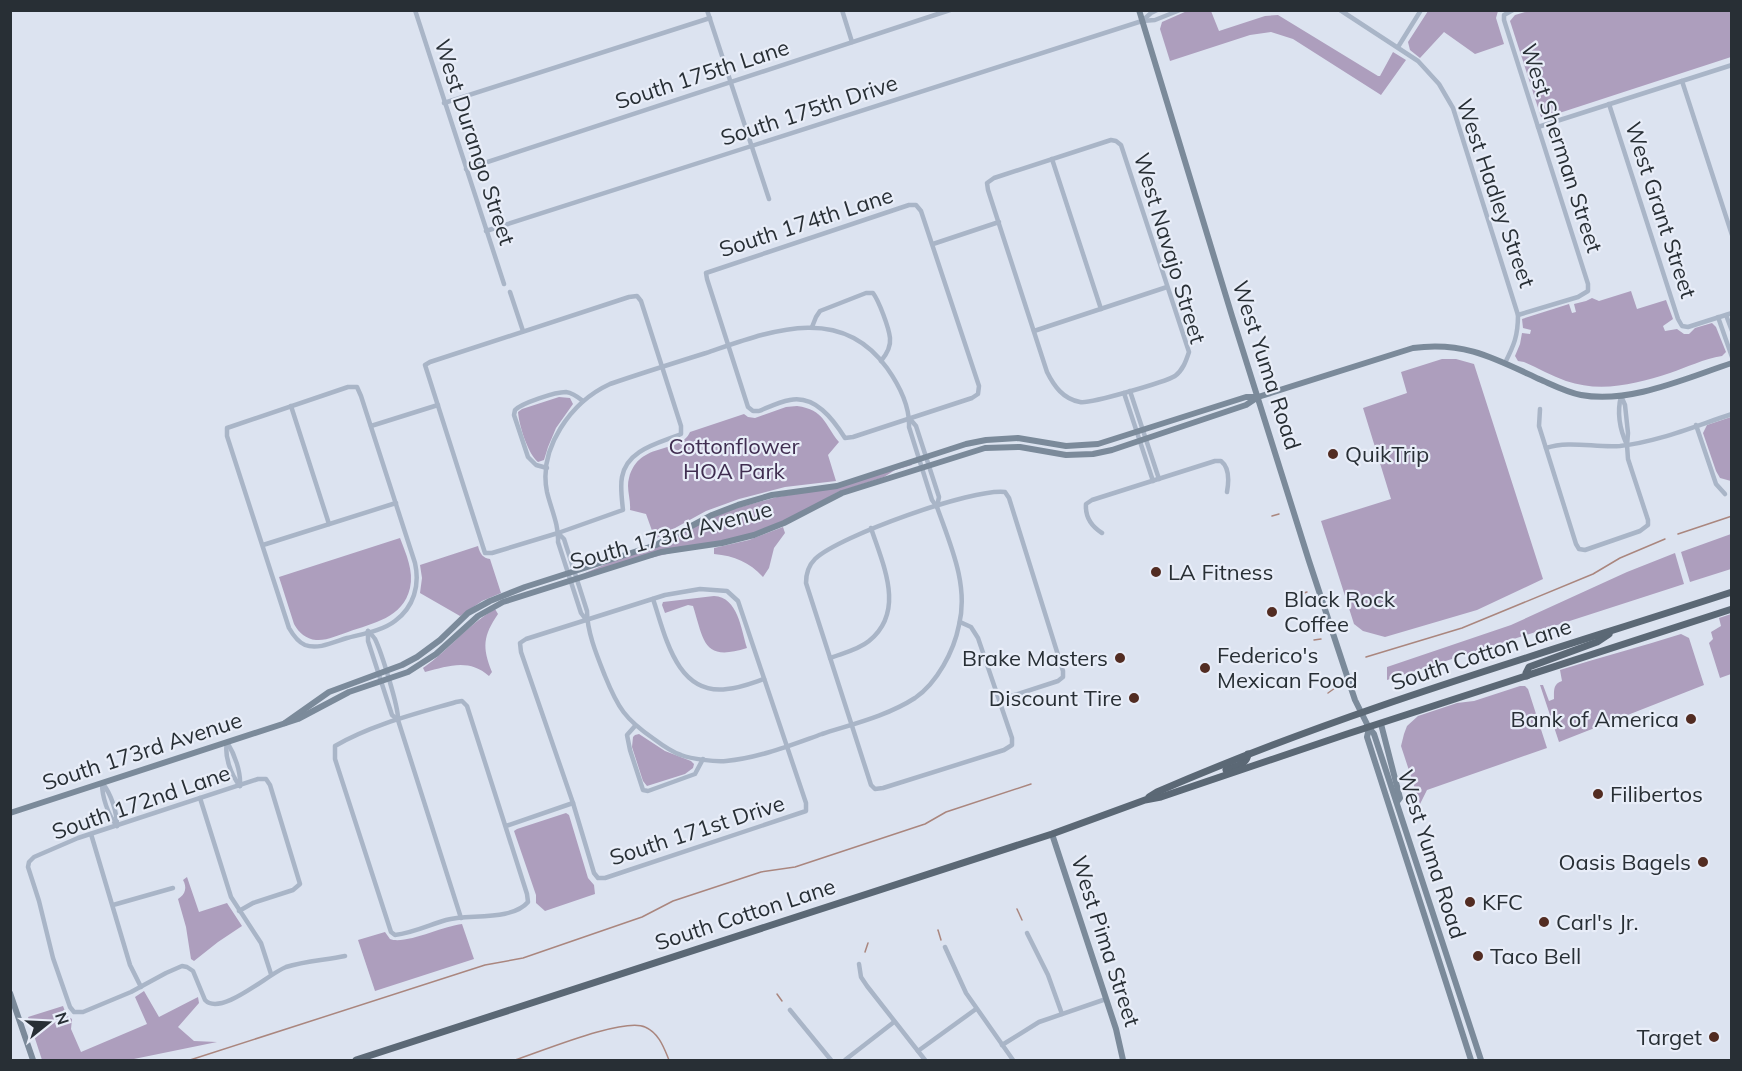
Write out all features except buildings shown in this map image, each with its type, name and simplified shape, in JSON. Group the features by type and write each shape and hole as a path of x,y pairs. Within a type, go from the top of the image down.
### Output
{"main road":[{"name":"South Cotton Lane","path":"1145,800 1157,792 1248,754 1362,713 1731,592"},
{"path":"1688,606 1693,622"},
{"name":"South Cotton Lane","path":"356,1060 1052,834 1145,800 1161,797 1731,609"},
{"path":"1527,676 1526,672 1529,667 1597,642 1620,628"},
{"path":"1203,782 1245,762 1248,754"}],"street":[{"name":"West Durango Street","path":"415,10 504,284"},
{"path":"707,10 769,200"},
{"path":"842,10 852,42"},
{"name":"South 175th Lane","path":"466,169 950,10"},
{"name":"West Yuma Road","path":"1138,10 1309,561 1355,700 1368,728 1374,734 1481,1060"},
{"name":"South 175th Drive","path":"1142,21 1157,10"},
{"name":"South 175th Drive","path":"486,231 1142,21 1155,20 1180,10"},
{"name":"West Hadley Street","path":"1340,10 1418,61 1439,84 1453,108 1518,315 1515,344 1505,363"},
{"path":"1398,47 1421,10"},
{"name":"West Sherman Street","path":"1513,10 1504,15 1504,20 1588,284 1588,291 1578,297 1518,315"},
{"path":"444,103 710,18"},
{"path":"1538,127 1731,64"},
{"path":"1682,81 1731,235"},
{"name":"West Grant Street","path":"1609,104 1678,318 1682,326 1688,327 1718,317 1731,357"},
{"name":"West Navajo Street","path":"1052,159 1111,140 1121,145 1188,352 1184,366 1174,377 1130,391"},
{"path":"1101,309 1052,159 994,178 987,183 1034,331 1055,388 1080,403 1130,391 1140,431 1159,479"},
{"name":"South 174th Lane","path":"729,345 706,273 909,205 916,205 921,211 933,244"},
{"path":"729,345 748,407 753,411 759,411 793,399 811,402 830,416 845,438 972,398 978,394 979,386 933,244 999,222"},
{"path":"1034,331 1167,287"},
{"path":"510,292 523,331"},
{"path":"812,327 820,311 866,293 873,293 890,338 886,355 881,361"},
{"path":"637,296 641,301 681,426 681,434 645,448 630,459 622,476 623,510 558,533 492,553 485,553 425,365 523,331 637,296"},
{"path":"1718,317 1729,314"},
{"name":"West Grant Street","path":"1729,314 1731,331"},
{"path":"812,327 842,334 862,344 881,361 899,385 909,419 909,427 939,497 937,507 956,561 961,585 960,622 956,637 947,658 932,681 916,697 881,715 749,758 724,762 681,755 635,726 627,718 613,694 587,621 581,613 574,580 558,542 558,533 547,490 547,468 558,433 565,420 593,393 610,384 729,345 786,329 812,327"},
{"name":"South 173rd Avenue","path":"10,813 285,723 344,694 408,672 442,650 470,621 494,606 661,552 722,543 754,535 784,523 835,495 993,447 1020,447 1066,455 1093,454 1143,440 1246,405 1258,397 1413,348 1429,346 1467,349 1486,354 1572,393 1600,397 1621,396 1661,386 1731,363"},
{"path":"348,387 357,387 418,574 417,588 412,601 395,621 369,632 316,646 305,645 289,628 227,436 227,428 291,406 348,387"},
{"path":"547,468 536,465 528,457 514,415 515,410 521,405 562,392 574,394 583,401"},
{"path":"1124,393 1140,431"},
{"path":"1540,409 1539,426 1576,544 1579,549 1584,550 1640,531 1648,525 1628,459 1625,405 1621,396"},
{"name":"South 173rd Avenue","path":"285,723 329,692 410,661 425,652 462,618 483,604 525,587 660,543 738,504 782,494 831,487 972,443 993,439 1018,438 1059,445 1098,444 1246,397 1258,397"},
{"path":"371,426 438,405"},
{"path":"291,406 329,524"},
{"path":"1546,448 1571,444 1627,445 1731,414"},
{"path":"1696,425 1716,484 1725,494"},
{"path":"1143,440 1153,481"},
{"path":"1102,532 1094,528 1085,511 1086,504 1092,500 1221,460 1225,464 1229,479 1227,492"},
{"path":"960,622 971,627 978,638 999,700 1012,738 1012,745 1004,750 875,789 871,785 806,583 808,567 818,556 863,531 980,493 1005,492 1063,677 1058,681 999,700"},
{"path":"263,545 396,503"},
{"path":"830,658 855,649 868,641 887,617 890,600 889,584 871,528"},
{"path":"506,826 573,803 521,652 520,643 526,639 664,595 700,589 726,591 738,601 786,746"},
{"path":"654,599 672,655 677,665 692,680 703,686 725,690 764,679"},
{"path":"369,632 374,638 384,680 398,712 398,720 461,918"},
{"path":"462,701 467,706 527,894 528,902 523,907 491,916 448,920 395,936 391,932 335,759 335,746 398,720 462,701"},
{"path":"1381,724 1400,798 1397,802"},
{"path":"635,726 627,735 643,790 648,791 695,774 703,759"},
{"name":"West Yuma Road","path":"1368,728 1367,737 1472,1060"},
{"path":"227,742 225,751 234,780 240,786"},
{"name":"South 171st Drive","path":"573,803 594,873 598,878 605,878 806,811 806,803 786,746"},
{"name":"South 172nd Lane","path":"141,987 85,1011 74,1012 70,1007 53,958 28,867 34,857 91,834 258,779 266,779 270,785 300,884 293,890 253,903 239,911"},
{"path":"102,783 108,790 117,818 117,826"},
{"path":"200,798 231,897 261,943 271,974"},
{"path":"91,834 130,965 141,987 171,970 187,967 193,971 205,1000 209,1004 216,1005 231,1000 271,974 290,966 345,956"},
{"name":"West Pima Street","path":"1052,834 1118,1037 1123,1060"},
{"path":"1401,843 1412,866 1435,938 1442,940"},
{"path":"113,905 173,888"},
{"path":"1027,933 1048,975 1062,1014"},
{"path":"945,947 976,1009 1013,1060"},
{"path":"859,964 861,977 925,1060"},
{"path":"10,993 33,1060"},
{"path":"1002,1045 1032,1025 1106,999"},
{"path":"918,1051 976,1009"},
{"path":"790,1010 831,1060"},
{"path":"845,1060 894,1022"}],"green space":[{"path":"1187,11 1211,11 1219,31 1265,16 1278,15 1378,76 1393,52 1406,60 1381,95 1293,39 1271,32 1250,35 1170,61 1160,29 1162,22"},
{"path":"1428,11 1498,11 1496,18 1504,44 1475,54 1444,32 1420,58 1410,50 1408,42"},
{"path":"1529,11 1731,11 1731,57 1544,118 1541,117 1510,21 1515,15"},
{"path":"1631,291 1637,309 1666,300 1673,319 1663,326 1665,331 1677,329 1684,334 1689,334 1695,328 1712,323 1716,327 1726,352 1722,356 1657,377 1631,384 1605,387 1579,385 1566,381 1518,361 1515,356 1522,333 1530,334 1531,330 1523,328 1522,319 1569,304 1572,313 1576,312 1574,304 1592,298 1599,301"},
{"path":"1442,359 1456,359 1474,364 1543,579 1477,610 1385,637 1363,631 1354,624 1321,521 1391,499 1363,408 1407,393 1401,372"},
{"path":"559,397 570,398 573,404 556,428 544,460 538,462 525,439 518,412"},
{"name":"Cottonflower HOA Park","path":"797,406 819,414 839,442 828,455 836,481 785,487 739,499 706,511 655,539 646,514 630,510 629,478 634,466 641,458 678,444 690,432 744,414 755,418 786,407"},
{"path":"1732,417 1731,481 1720,478 1703,433 1707,425"},
{"path":"912,464 884,477 838,492 794,516 755,533 583,574 730,510"},
{"path":"783,527 785,533 774,548 769,568 763,577 741,561 729,556 714,554 714,548 749,540"},
{"path":"1731,534 1731,569 1690,582 1681,552"},
{"path":"400,538 409,563 411,582 406,598 394,613 377,622 328,639 312,639 301,633 294,624 279,577"},
{"path":"478,546 482,555 490,559 501,593 482,601 460,616 420,593 422,578 420,565"},
{"path":"1675,553 1684,584 1387,680 1387,667 1511,625 1627,572"},
{"path":"714,596 722,598 733,608 747,648 732,652 713,650 703,638 693,606 688,605 665,613 662,605 663,602"},
{"path":"495,609 498,614 489,629 486,642 492,672 489,676 481,670 466,665 425,672 423,668 476,622"},
{"path":"1731,614 1731,674 1720,678 1709,643 1713,639 1711,632 1721,626 1719,618"},
{"path":"1681,634 1689,638 1704,685 1559,742 1540,685 1543,685 1549,701 1554,699 1554,690 1562,681 1560,670"},
{"path":"1520,686 1528,689 1547,748 1427,790 1420,804 1401,746 1407,726 1418,716"},
{"path":"639,734 665,751 691,761 694,764 693,768 685,774 647,786 643,781 632,747 633,737"},
{"path":"566,813 569,815 588,878 594,885 595,894 545,911 536,903 536,895 514,831"},
{"path":"187,877 199,912 227,903 242,926 194,961 191,959 186,927 178,899 184,893 183,880"},
{"path":"462,924 474,959 375,991 358,940 385,932 390,939 405,939"},
{"path":"144,991 159,1017 198,997 199,1003 178,1027 194,1041 217,1042 129,1060 42,1060 28,1017 63,1006 67,1016 72,1019 71,1029 81,1052 147,1024 135,997"}],"waterway":[{"path":"1272,516 1279,514"},
{"path":"1678,534 1732,516"},
{"path":"1366,657 1462,628 1593,574 1620,558 1665,539"},
{"path":"1298,595 1307,592"},
{"path":"1314,640 1321,639"},
{"path":"1328,693 1335,688"},
{"path":"190,1060 485,965 523,958 642,917 673,901 761,872 795,867 925,824 946,812 1031,784"},
{"path":"1017,909 1022,920"},
{"path":"938,930 941,940"},
{"path":"865,952 868,943"},
{"path":"777,994 782,1001"},
{"path":"515,1060 601,1031 634,1025 645,1027 654,1033 669,1060"}],"place":[{"name":"QuikTrip","path":"1333,454"},
{"name":"LA Fitness","path":"1156,572"},
{"name":"Black Rock Coffee","path":"1272,612"},
{"name":"Brake Masters","path":"1120,658"},
{"name":"Federico's Mexican Food","path":"1205,668"},
{"name":"Discount Tire","path":"1134,698"},
{"name":"Bank of America","path":"1691,719"},
{"name":"Filibertos","path":"1598,794"},
{"name":"Oasis Bagels","path":"1703,862"},
{"name":"KFC","path":"1470,902"},
{"name":"Carl's Jr.","path":"1544,922"},
{"name":"Taco Bell","path":"1478,956"},
{"name":"Target","path":"1714,1037"}]}
